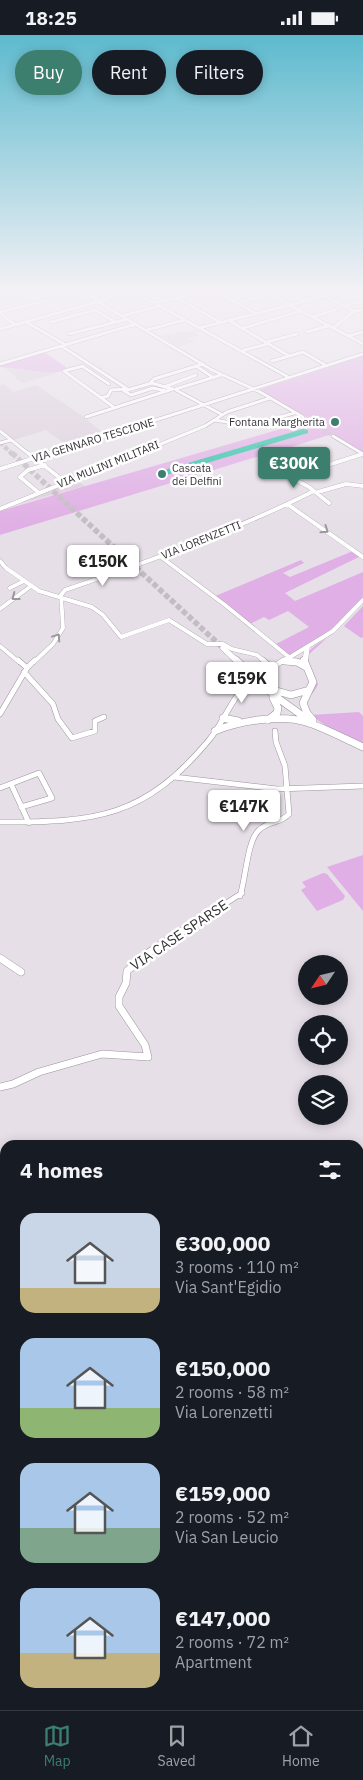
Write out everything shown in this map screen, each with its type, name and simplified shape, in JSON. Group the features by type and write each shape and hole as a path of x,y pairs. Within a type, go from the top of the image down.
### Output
{"highway":[{"path":"224,648 274,699 278,708 277,713 268,720"},
{"path":"307,648 296,661 313,682 304,699 304,708 312,719 333,734"},
{"path":"262,685 288,695 303,693 309,689"},
{"path":"262,685 296,712 333,734"},
{"path":"227,710 231,721"},
{"path":"222,719 242,722 288,717 363,747"},
{"path":"215,731 231,721"}],"street":[{"path":"64,371 115,408"},
{"path":"90,371 109,384"},
{"path":"101,371 129,389"},
{"path":"168,391 153,388 131,395 124,391 180,371"},
{"path":"193,371 196,375 208,379"},
{"path":"204,371 214,377"},
{"path":"215,371 270,398 302,417"},
{"path":"278,371 290,378"},
{"name":"VIA GENNARO TESCIONE","path":"0,469 311,371"},
{"path":"164,387 196,375"},
{"path":"86,417 221,375"},
{"path":"101,387 118,382"},
{"path":"150,383 175,389 222,414"},
{"path":"100,398 108,396 111,390 119,388 129,389"},
{"name":"VIA MULINI MILITARI","path":"0,509 205,425 222,414 270,398"},
{"path":"215,419 249,426 294,413"},
{"path":"0,431 65,482"},
{"path":"333,436 363,454"},
{"path":"0,443 12,440"},
{"path":"293,476 363,454"},
{"path":"38,492 20,477 28,470 45,465"},
{"path":"285,474 293,476 328,498 329,503"},
{"name":"VIA LORENZETTI","path":"61,597 62,592 71,588 161,557 316,492 346,484 363,486"},
{"path":"287,504 363,557"},
{"path":"161,557 296,661"},
{"path":"0,561 6,568 31,586 49,595 92,607 103,615 121,637 166,621 174,623 206,644 223,644 236,650 257,655 272,668"},
{"path":"0,571 6,568"},
{"path":"10,588 24,581"},
{"path":"0,609 31,586"},
{"path":"0,714 26,670 53,644 63,628 61,597"},
{"path":"307,648 333,631 363,600"},
{"path":"0,646 26,670 53,704 58,719 72,738 95,731 94,721 104,717"},
{"path":"0,822 29,823 97,816 145,799 174,777 211,738 239,690 272,668 296,661"},
{"path":"275,731 276,742 285,766 286,789"},
{"path":"0,788 39,773 52,798 21,807"},
{"path":"174,777 277,789 363,785"},
{"path":"11,784 29,823"},
{"name":"VIA CASE SPARSE","path":"0,1087 13,1084 39,1072 102,1054 148,1057 145,1045 119,1007 118,1001 126,983 127,971 148,953 240,895 247,880 250,843 254,835 268,822 284,820 289,814 286,789"},
{"path":"0,958 21,972"}],"shaded area":[{"path":"9,371 43,371 55,374 22,383"},
{"path":"38,371 61,371 54,373"},
{"path":"316,371 363,371 363,453 332,434 288,448 303,458 293,462 276,451 0,535 0,511 308,421 258,390"},
{"path":"4,384 13,392 36,385 84,417 105,435 68,446 46,430 14,440 0,429 0,385"},
{"path":"303,429 308,430 308,433 166,475 161,471"},
{"path":"75,479 85,486 21,503 22,500"},
{"path":"353,551 361,556 285,593 295,601 363,572 363,595 352,612 331,629 289,656 274,645 309,627 288,611 269,620 264,617 248,625 213,597 301,560 304,563 283,573 290,577"},
{"path":"363,606 363,637 361,638 344,626"},
{"path":"326,639 308,655 309,663 318,684 307,701 307,710 305,707 306,698 316,684 305,659 310,650"},
{"path":"359,712 363,716 363,743 331,728 312,715"},
{"path":"363,855 363,911 327,867"},
{"path":"323,873 327,874 345,896 343,900 317,911 301,890 306,887 302,882"}],"tunnel":[{"path":"303,417 333,436"},
{"path":"0,442 13,455"},
{"path":"12,453 223,648"}],"place":[{"name":"Fontana Margherita","path":"335,422"},
{"name":"Cascata dei Delfini","path":"162,474"}]}
